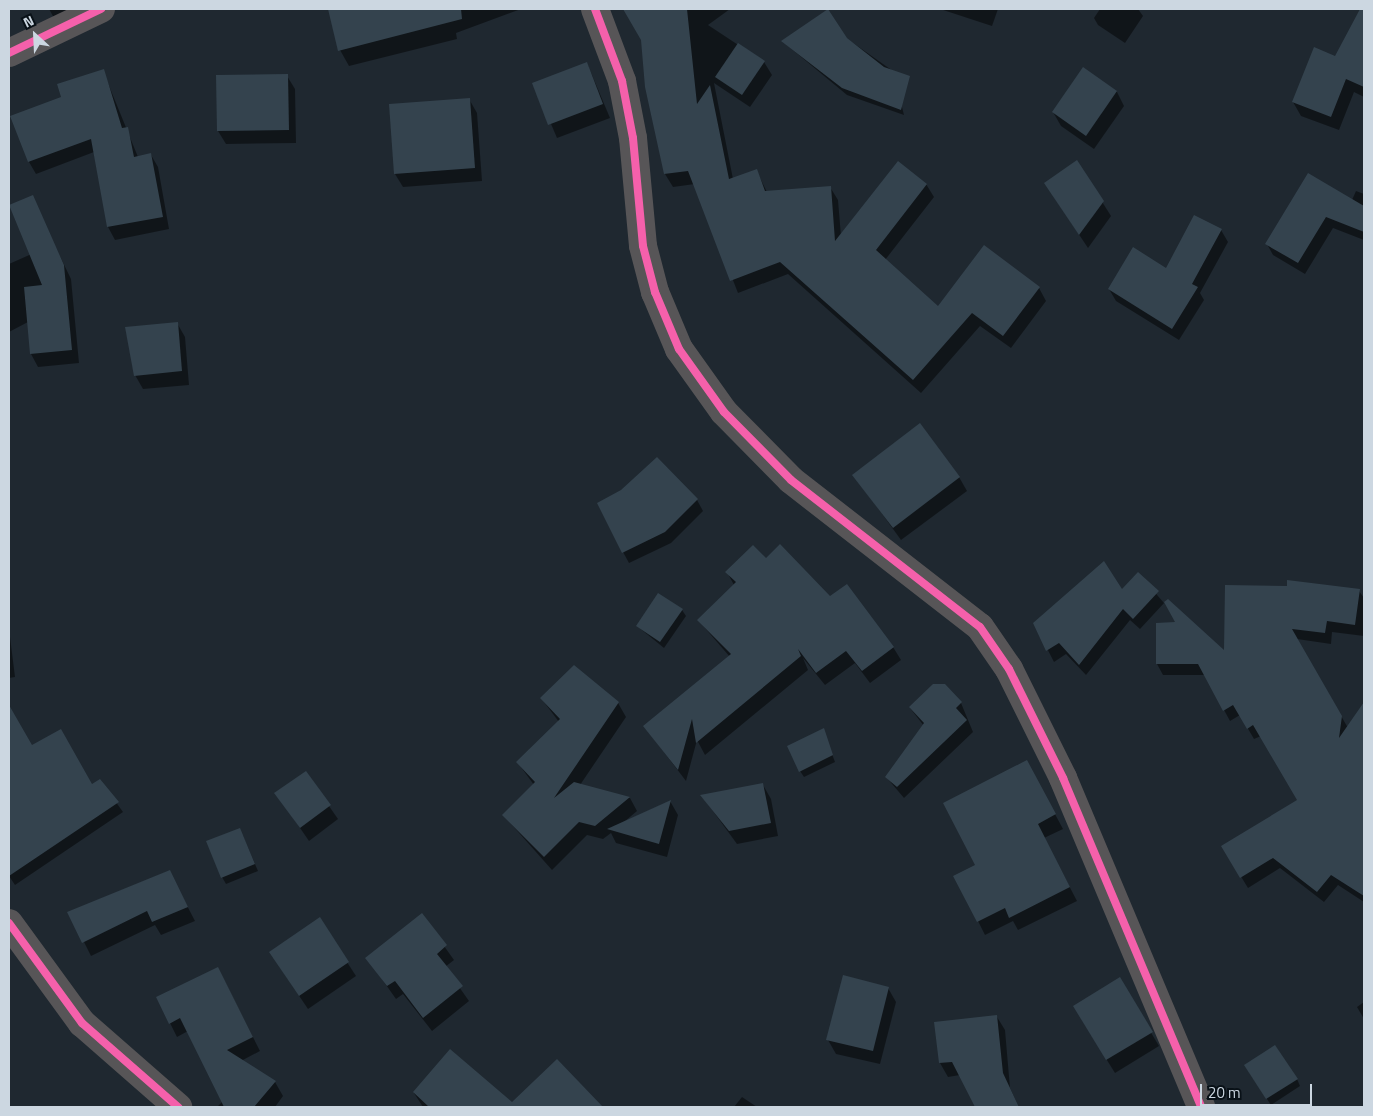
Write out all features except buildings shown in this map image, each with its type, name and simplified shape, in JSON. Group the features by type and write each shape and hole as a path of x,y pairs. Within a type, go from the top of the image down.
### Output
{"street":[{"path":"9,53 101,9"},
{"path":"595,9 622,81 633,138 643,246 655,292 679,349 724,412 791,480 980,626 1009,669 1063,778 1201,1107"},
{"path":"9,923 82,1024 178,1107"}],"cycle path":[{"path":"9,53 101,9"},
{"path":"595,9 622,81 633,138 643,246 655,292 679,349 724,412 791,480 980,627 1009,669 1063,778 1201,1107"},
{"path":"9,923 82,1023 178,1107"}]}
